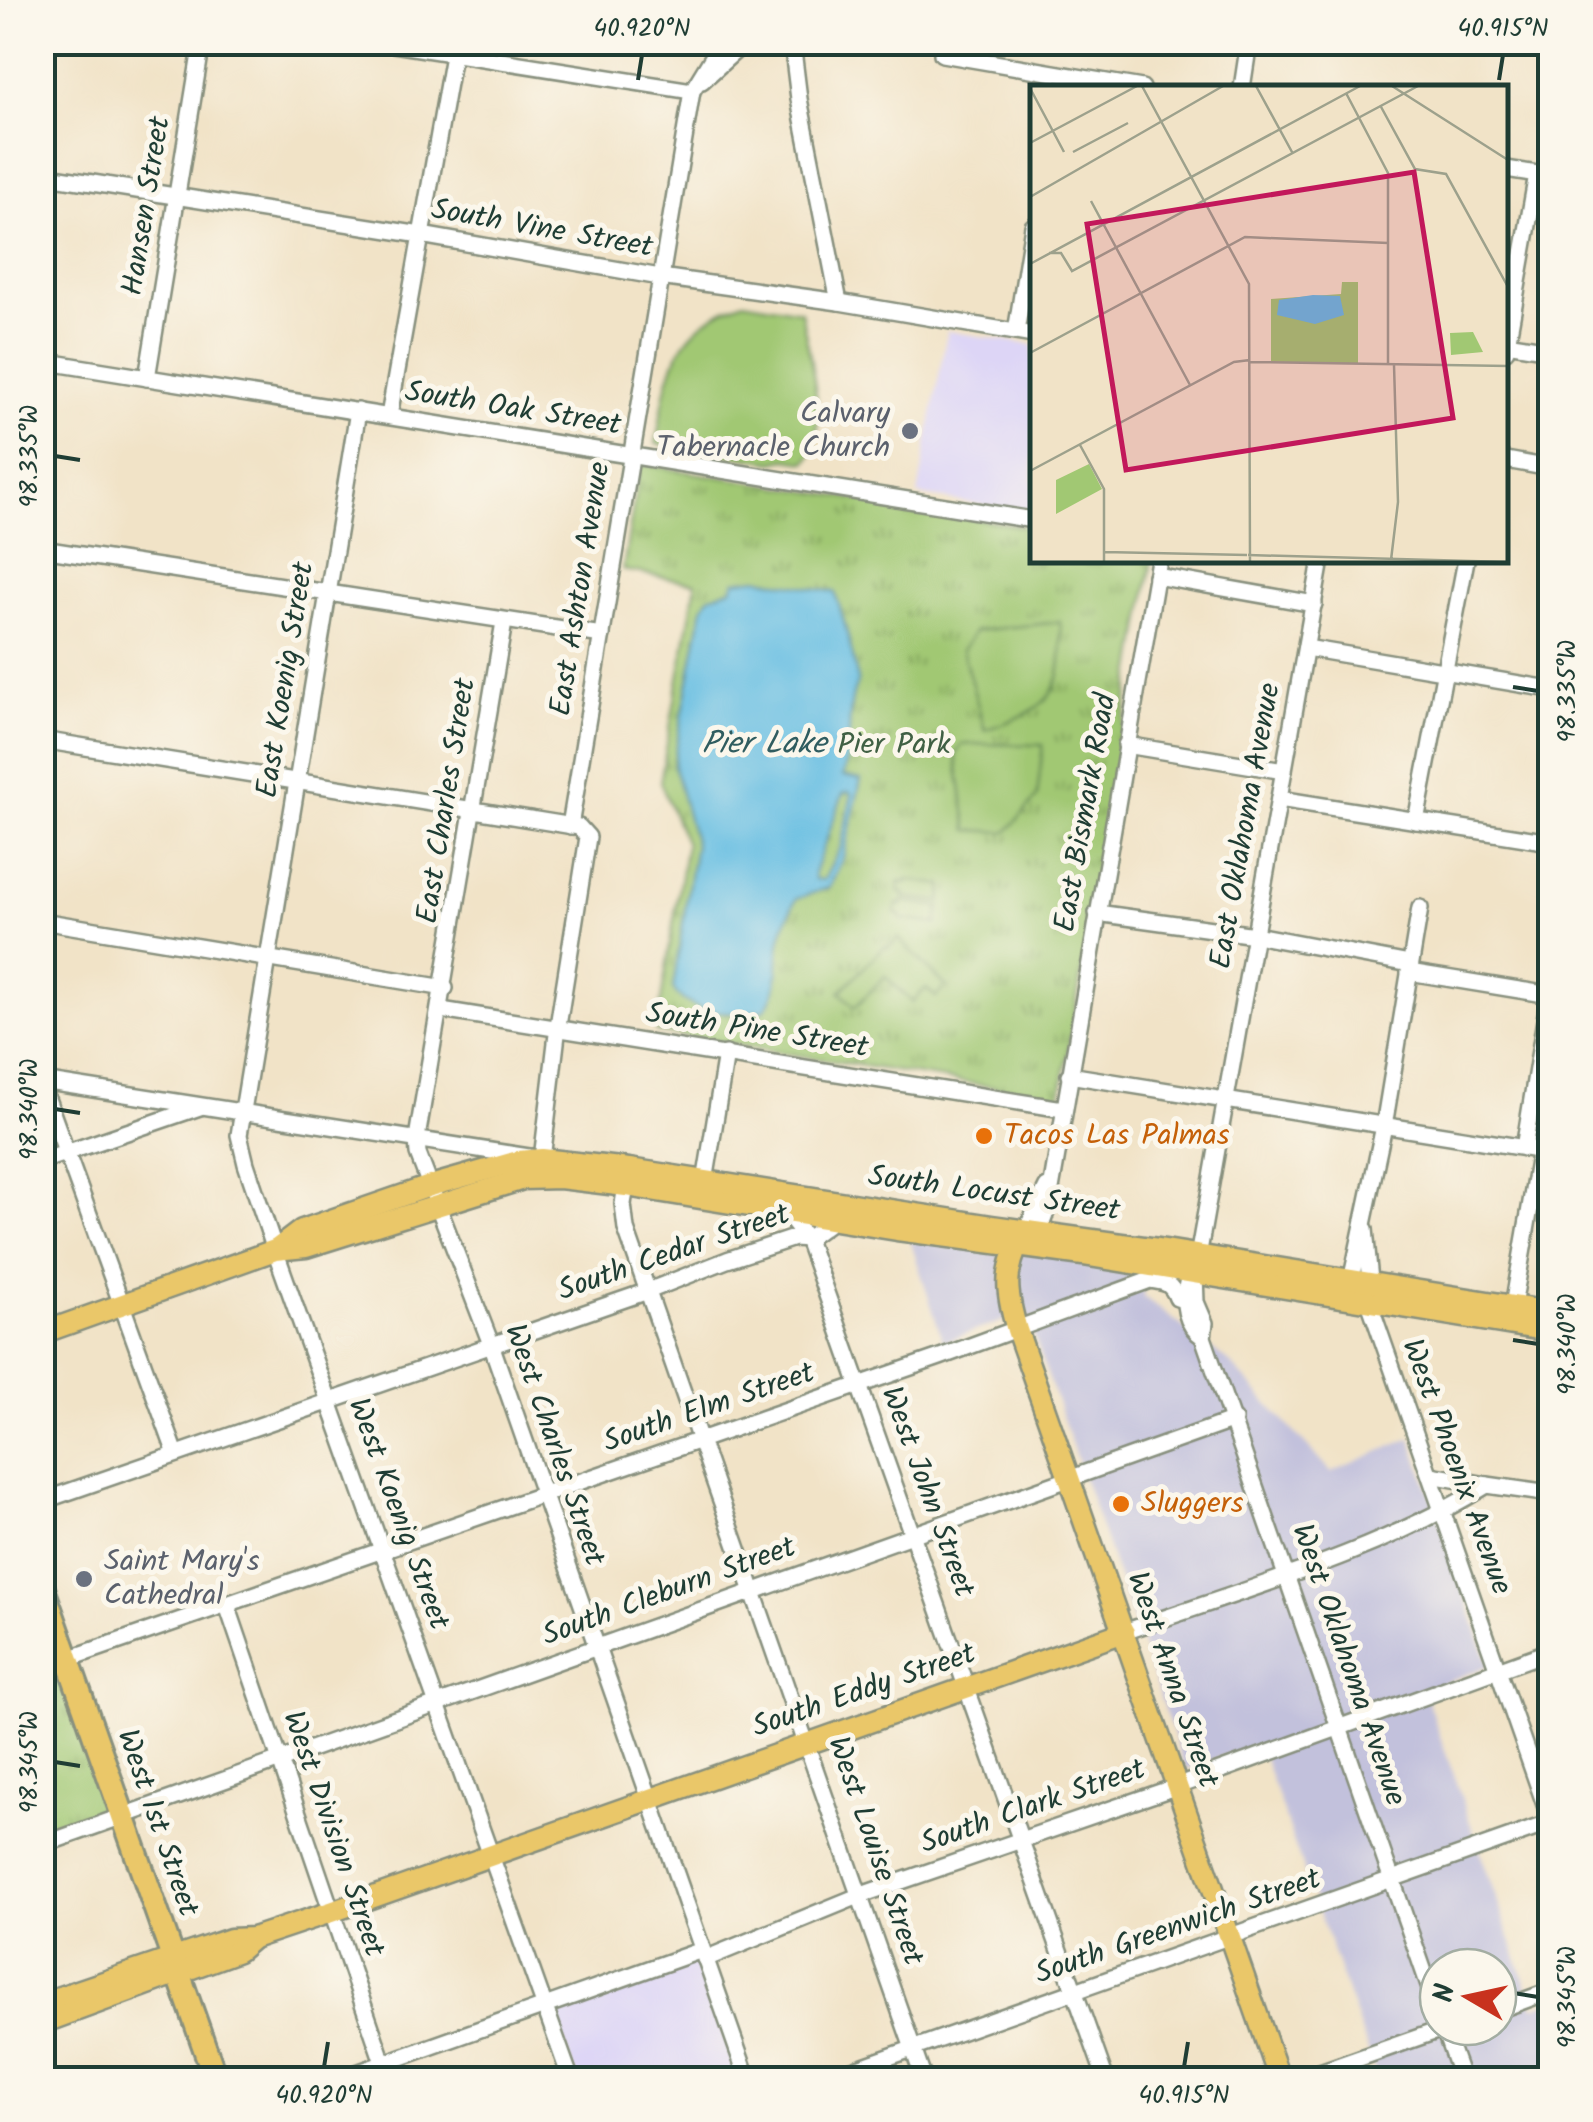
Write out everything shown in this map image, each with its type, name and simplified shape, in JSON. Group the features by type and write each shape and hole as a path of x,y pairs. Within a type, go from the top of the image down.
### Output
{"highway":[{"name":"West 1st Street","path":"42,1586 216,2080"}],"main road":[{"name":"South Locust Street","path":"434,1196 518,1161 542,1159 704,1190 1028,1240 1550,1312"},
{"name":"South Locust Street","path":"434,1196 523,1179 560,1178 704,1190 833,1220 1028,1240"},
{"path":"42,1333 276,1250 306,1247 434,1196"},
{"name":"West Anna Street","path":"1028,1240 1006,1278 1017,1330 1280,2080"},
{"name":"South Locust Street","path":"1364,1289 1550,1331"},
{"name":"South Eddy Street","path":"175,1967 238,1951 253,1938 1124,1632"},
{"path":"42,2002 175,1967"},
{"path":"42,2023 175,1967"}],"street":[{"name":"Hansen Street","path":"147,378 202,42"},
{"path":"382,42 692,91 745,42"},
{"name":"East Ashton Avenue","path":"558,1026 588,837 570,826 660,278 692,91 722,42"},
{"path":"792,42 799,99 839,302"},
{"path":"1242,85 1249,42"},
{"path":"942,54 1056,80 1110,85"},
{"path":"389,416 453,55"},
{"path":"1508,169 1544,175 1508,334"},
{"name":"South Vine Street","path":"42,175 421,235 660,278 839,302 1024,333"},
{"path":"1024,333 1030,262"},
{"path":"1508,343 1550,350"},
{"name":"South Oak Street","path":"42,361 1030,520"},
{"name":"East Koenig Street","path":"268,956 358,411"},
{"path":"1508,460 1550,468"},
{"path":"42,549 602,635"},
{"name":"East Oklahoma Avenue","path":"1224,1102 1322,562"},
{"path":"1416,821 1466,562"},
{"path":"1157,568 1314,604"},
{"name":"East Bismark Road","path":"1028,1240 1048,1207 1157,568"},
{"name":"East Charles Street","path":"441,1010 504,622"},
{"path":"1306,648 1550,689"},
{"path":"42,740 570,826"},
{"path":"1126,745 1284,772"},
{"path":"1279,798 1550,842"},
{"name":"West Phoenix Avenue","path":"1420,908 1364,1225 1364,1289 1550,1821"},
{"path":"1097,912 1255,935 1550,993 1538,1150 1514,1306"},
{"path":"42,921 444,988"},
{"name":"West Koenig Street","path":"268,956 239,1135 246,1164 571,2080"},
{"path":"417,1138 441,1010"},
{"name":"South Pine Street","path":"441,1010 1063,1109"},
{"path":"183,1452 65,1153 42,1083 542,1159 558,1026"},
{"path":"704,1190 726,1054"},
{"path":"1069,1075 1538,1150"},
{"name":"West Oklahoma Avenue","path":"1224,1102 1197,1265 1196,1302 1205,1323 1203,1337 1418,1953"},
{"path":"42,1161 204,1106"},
{"name":"West Charles Street","path":"417,1138 418,1154 491,1344 748,2080"},
{"name":"West Louise Street","path":"626,1186 626,1229 924,2080"},
{"name":"West John Street","path":"786,1212 808,1239 1106,2080"},
{"name":"South Cedar Street","path":"42,1501 648,1291 727,1260 794,1238 808,1239 833,1220"},
{"name":"West Oklahoma Avenue","path":"1197,1265 1187,1282 1184,1300 1192,1329 1203,1337"},
{"name":"South Elm Street","path":"227,1605 1150,1280 1166,1282 1177,1298 1184,1300"},
{"name":"South Cleburn Street","path":"42,1845 1234,1420"},
{"path":"1431,1475 1550,1494"},
{"name":"South Eddy Street","path":"1124,1632 1288,1575 1444,1512 1488,1485"},
{"path":"42,1668 227,1605"},
{"name":"West Division Street","path":"227,1605 389,2080"},
{"name":"South Clark Street","path":"336,2080 703,1954 1550,1651"},
{"name":"South Greenwich Street","path":"824,2080 1231,1938 1550,1821"},
{"path":"1518,2003 1550,1991"},
{"path":"1297,2080 1418,2037"},
{"path":"1451,2047 1462,2080"}],"shaded area":[{"path":"947,331 1030,345 1030,513 918,495"},
{"path":"904,1221 1140,1255 1144,1297 1231,1364 1331,1472 1411,1438 1489,1666 1424,1690 1513,1947 1418,1947 1418,2047 1518,2047 1518,1961 1534,2007 1550,2001 1550,2079 1378,2079 1259,1745 1185,1769 1026,1313 943,1342"},
{"path":"698,1958 740,2079 577,2079 553,2011"}],"green space":[{"path":"744,301 801,311 817,412 817,432 806,462 774,462 656,444 670,375 687,339 701,324"},
{"name":"Pier Park","path":"640,464 1030,528 1030,562 1152,562 1060,1098 656,1032 686,844 660,782 696,583 623,570"},
{"path":"1060,622 1060,666 1050,694 1026,714 985,730 962,650 975,631"},
{"path":"962,744 1043,745 1037,797 1007,832 968,830 956,755"},
{"path":"900,882 943,885 941,902 904,897 899,892"},
{"path":"903,901 940,907 937,924 901,919 901,915 895,914 897,904 902,905"},
{"path":"898,938 946,986 936,997 926,988 912,1002 885,976 855,1007 840,992 885,946 888,948"},
{"path":"62,1679 108,1811 43,1834 43,1685"}],"water":[{"name":"Pier Lake","path":"757,578 835,592 858,682 843,776 861,780 844,855 830,887 796,899 787,918 770,1002 764,1010 727,1012 690,1004 673,988 695,844 674,767 703,607 709,597 732,588 735,581","holes":["843,794 852,794 841,846 824,880 815,879"]}],"place":[{"name":"Calvary Tabernacle Church","path":"910,431"},
{"name":"Tacos Las Palmas","path":"984,1136"},
{"name":"Sluggers","path":"1121,1504"},
{"name":"Saint Mary's Cathedral","path":"84,1579"}]}
